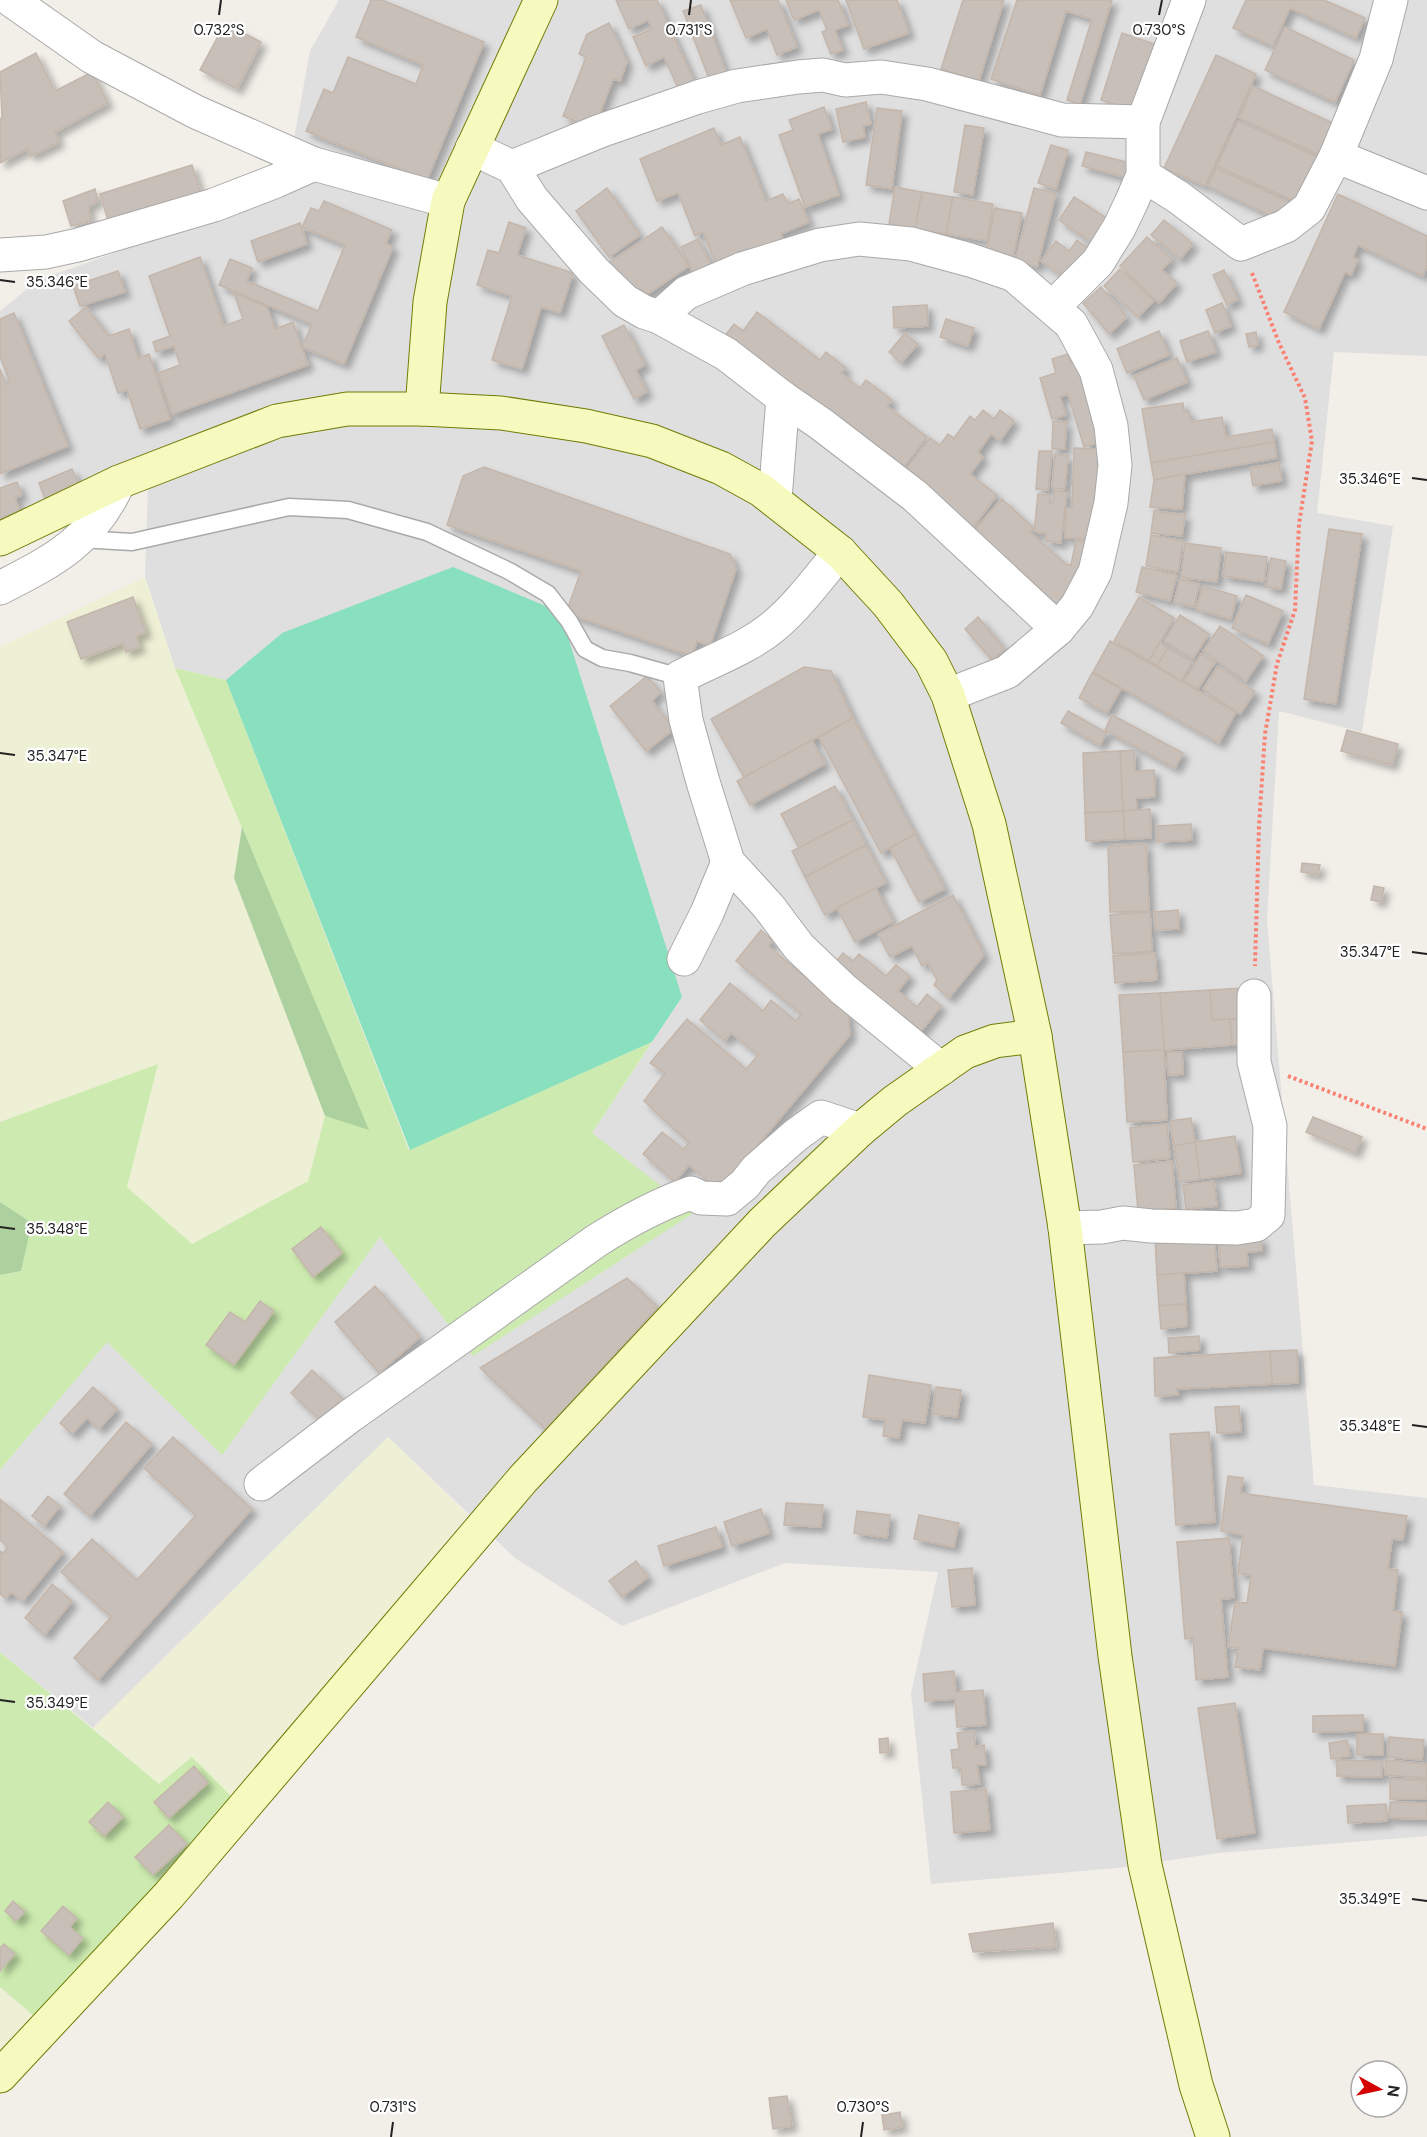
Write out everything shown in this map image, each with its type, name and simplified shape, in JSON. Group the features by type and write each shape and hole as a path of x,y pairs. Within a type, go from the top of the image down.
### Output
{"main road":[{"path":"423,409 430,302 448,201 540,0"},
{"path":"0,539 119,482 277,421 347,409 423,409 501,413 586,426 652,441 721,468 775,499 840,552 888,604 931,661 948,695 989,824 1035,1036 1065,1228 1114,1656 1145,1865 1196,2085 1213,2137"},
{"path":"0,2076 169,1895 523,1479 762,1223 860,1130 895,1101 965,1052 995,1041 1035,1036"}],"street":[{"path":"11,0 92,57 196,112 314,164 448,201"},
{"path":"1053,307 1098,262 1119,228 1143,176 1143,122 1189,0"},
{"path":"1143,176 1178,197 1241,244 1286,226 1309,208 1336,156 1376,58 1391,0"},
{"path":"512,167 600,131 698,97 737,86 823,75 844,80 881,78 927,84 1062,120 1143,122"},
{"path":"472,148 512,167 532,200 594,271 625,301 726,354 821,424 915,496 1058,629"},
{"path":"1336,156 1427,194"},
{"path":"0,255 46,252 90,241 214,205 276,182 314,164"},
{"path":"659,317 686,293 742,269 820,245 859,239 911,244 1014,275 1071,324 1096,370 1111,426 1115,465 1111,503 1095,572 1077,606 1058,629 1007,672 948,695"},
{"path":"775,499 783,398"},
{"path":"0,588 40,567 80,539 108,505 119,482"},
{"path":"840,552 788,613 773,626 757,638 680,677 686,720 728,862 769,908 798,947 843,989 941,1069"},
{"path":"684,959 707,913 728,862"},
{"path":"1065,1228 1102,1227 1123,1223 1237,1228 1256,1225 1268,1215 1270,1126 1254,1062 1254,996"},
{"path":"261,1484 350,1416 626,1222 660,1204 691,1193 701,1198 727,1199 796,1135 821,1117 860,1130"}],"lane":[{"path":"80,539 132,542 289,507 348,510 427,532 509,571 549,594 569,621 585,649 602,658 680,677"}],"path":[{"path":"1241,244 1279,343 1305,399 1312,441 1299,524 1294,610 1277,664 1265,734 1259,825 1254,996"},
{"path":"1254,1062 1427,1129"}],"shaded area":[{"path":"339,0 1427,0 1427,356 1334,352 1317,513 1393,526 1362,732 1279,711 1267,920 1314,1485 1427,1498 1427,1836 1219,1853 1117,1868 931,1884 911,1693 938,1572 785,1563 622,1626 515,1558 388,1437 93,1728 0,1652 0,1470 107,1341 222,1454 380,1237 592,1133 682,997 282,633 226,680 175,668 145,577 149,454 0,525 0,311 38,280 308,185 294,139 310,51"}],"green space":[{"path":"453,567 560,612 682,997 652,1042 410,1150 226,680 282,633"},
{"path":"145,577 175,668 242,827 234,878 325,1116 308,1181 192,1244 127,1187 158,1065 0,1122 0,647"},
{"path":"175,668 226,680 409,1150 652,1042 592,1133 695,1212 473,1356 380,1237 222,1455 107,1342 0,1470 0,1275 21,1271 31,1223 0,1202 0,1122 158,1064 127,1187 192,1244 308,1181 325,1116 368,1129"},
{"path":"242,827 369,1130 325,1116 234,878"},
{"path":"0,1202 32,1223 21,1271 0,1275"},
{"path":"388,1437 468,1515 235,1800 159,1784 93,1728"},
{"path":"0,1652 159,1784 192,1757 235,1800 41,2022 0,1987"},
{"path":"0,1987 41,2022 0,2059"}],"building":[{"path":"371,0 382,0 484,42 427,180 306,131 324,89 333,93 348,57 416,84 423,65 356,37"},
{"path":"616,0 657,0 699,92 683,99 664,57 646,66 633,37 652,29 648,20 629,29"},
{"path":"730,0 778,0 797,47 777,55 767,29 746,38"},
{"path":"786,0 838,0 848,25 835,30 843,50 831,54 822,32 827,30 819,10 794,20"},
{"path":"846,0 897,0 909,33 864,49"},
{"path":"963,0 1004,0 979,81 941,69"},
{"path":"1017,0 1112,0 1080,104 1067,100 1092,19 1066,11 1040,95 991,79"},
{"path":"1246,0 1324,0 1365,18 1356,38 1290,8 1273,46 1233,28"},
{"path":"701,5 727,75 710,81 683,11"},
{"path":"225,23 261,42 237,89 200,70"},
{"path":"609,23 627,62 620,81 613,79 594,129 563,116 586,57 579,54 587,34"},
{"path":"1285,27 1354,60 1335,102 1265,70"},
{"path":"1122,33 1160,46 1139,112 1101,100"},
{"path":"36,53 55,91 92,72 108,103 55,132 59,142 31,156 27,149 0,163 0,119 2,118 0,72"},
{"path":"1216,55 1256,74 1205,186 1164,168"},
{"path":"1253,86 1333,123 1319,155 1239,118"},
{"path":"866,102 871,124 863,126 865,137 843,142 836,109"},
{"path":"824,107 832,129 818,134 839,195 805,207 779,135 793,130 789,120"},
{"path":"877,108 902,111 892,189 866,185"},
{"path":"1238,121 1318,157 1298,203 1217,166"},
{"path":"965,125 984,128 973,195 954,192"},
{"path":"714,128 721,145 740,137 766,201 783,194 788,204 799,199 809,222 781,234 785,244 719,272 703,232 695,236 678,193 657,201 640,159"},
{"path":"1051,145 1068,150 1056,189 1038,183"},
{"path":"1086,152 1131,163 1128,178 1082,166"},
{"path":"192,165 202,197 110,227 100,194"},
{"path":"1216,168 1293,204 1285,222 1208,186"},
{"path":"895,187 922,192 915,229 889,224"},
{"path":"607,188 640,235 609,257 576,211"},
{"path":"1034,188 1056,193 1037,267 1015,261"},
{"path":"95,189 98,201 88,207 91,221 71,226 63,201"},
{"path":"922,192 953,197 946,234 915,229"},
{"path":"1338,194 1427,236 1427,267 1423,276 1358,245 1353,257 1358,260 1351,275 1345,272 1319,329 1284,312"},
{"path":"953,197 993,204 987,241 946,234"},
{"path":"1074,197 1114,223 1098,247 1059,220"},
{"path":"324,201 392,230 386,243 393,247 344,364 302,347 312,324 219,285 230,259 252,268 247,281 318,311 345,245 302,227 311,208 319,211"},
{"path":"995,208 1022,213 1013,258 986,252"},
{"path":"1164,220 1193,244 1180,259 1151,235"},
{"path":"509,222 526,228 517,255 573,273 560,313 541,307 522,369 492,360 512,296 477,285 488,250 499,253"},
{"path":"300,223 307,244 258,262 251,241"},
{"path":"662,227 689,266 633,304 607,264"},
{"path":"1147,237 1172,259 1162,270 1177,283 1159,303 1120,266"},
{"path":"698,239 716,275 698,283 681,247"},
{"path":"1077,240 1090,250 1069,280 1041,261 1056,241 1069,251"},
{"path":"200,257 224,326 243,319 234,293 267,307 275,329 293,322 308,365 172,414 158,373 180,365 174,346 156,352 153,342 170,336 149,276"},
{"path":"1120,269 1154,301 1138,317 1104,286"},
{"path":"1224,270 1238,300 1227,305 1213,275"},
{"path":"118,271 125,292 80,306 73,286"},
{"path":"1101,287 1127,317 1109,334 1083,303"},
{"path":"1222,303 1231,326 1215,333 1206,310"},
{"path":"927,305 928,326 894,328 893,307"},
{"path":"86,307 109,336 129,329 138,358 149,354 170,419 140,429 127,390 118,393 105,354 99,359 69,321"},
{"path":"757,312 820,360 826,352 846,368 841,373 860,388 866,380 892,400 887,406 927,437 896,477 720,342 734,324 743,331"},
{"path":"14,313 68,446 0,474 0,369 6,384 10,382 0,357 0,319"},
{"path":"946,319 974,328 968,346 940,337"},
{"path":"624,325 645,365 636,370 647,392 634,399 602,336"},
{"path":"1159,331 1169,355 1127,373 1117,349"},
{"path":"1208,331 1216,352 1187,362 1180,341"},
{"path":"1256,332 1258,345 1249,347 1246,334"},
{"path":"905,333 918,344 901,363 889,352"},
{"path":"1068,354 1071,363 1076,362 1084,390 1089,389 1104,441 1084,447 1068,394 1060,397 1066,415 1052,419 1040,378 1056,373 1052,359"},
{"path":"1177,358 1187,382 1144,400 1134,376"},
{"path":"1183,403 1184,412 1189,412 1191,422 1222,417 1226,437 1272,429 1274,442 1151,463 1142,409"},
{"path":"983,410 994,419 1000,410 1014,421 1000,441 991,434 978,452 983,457 970,474 997,495 970,532 899,478 930,438 940,445 948,434 954,438 970,416 975,420"},
{"path":"1053,421 1066,422 1065,449 1052,449"},
{"path":"1274,442 1277,458 1154,480 1151,463"},
{"path":"1074,448 1098,449 1096,539 1065,538 1066,508 1072,508"},
{"path":"1039,451 1052,451 1048,490 1036,489"},
{"path":"1055,454 1068,456 1065,489 1052,488"},
{"path":"1279,463 1282,481 1253,486 1250,468"},
{"path":"484,467 730,554 736,569 710,646 697,641 692,656 566,613 581,571 447,525 463,476"},
{"path":"72,469 79,484 45,499 39,483"},
{"path":"1185,474 1182,509 1150,507 1154,480"},
{"path":"17,482 22,495 15,498 20,511 0,519 0,488"},
{"path":"1054,491 1067,492 1061,543 1046,541 1046,533 1034,532 1038,494 1050,495 1049,503 1053,504"},
{"path":"1002,499 1034,528 1030,532 1066,564 1071,565 1076,540 1098,545 1062,619 968,537"},
{"path":"1154,511 1185,515 1182,536 1151,533"},
{"path":"1329,529 1362,534 1336,704 1304,699"},
{"path":"1151,535 1183,541 1178,572 1146,566"},
{"path":"1185,543 1221,548 1217,582 1181,577"},
{"path":"1226,552 1267,557 1264,582 1223,576"},
{"path":"1271,558 1286,561 1281,589 1266,587"},
{"path":"1142,567 1177,575 1170,601 1136,592"},
{"path":"1180,579 1199,584 1194,607 1174,602"},
{"path":"1203,586 1237,596 1231,619 1196,609"},
{"path":"1246,595 1283,611 1268,644 1232,628"},
{"path":"133,597 146,632 136,636 140,647 126,652 123,643 81,659 67,622"},
{"path":"1139,597 1174,618 1149,661 1114,641"},
{"path":"1180,615 1209,634 1193,659 1164,641"},
{"path":"978,617 1005,649 992,660 965,629"},
{"path":"1220,626 1263,656 1246,681 1203,651"},
{"path":"1110,641 1236,712 1219,743 1093,672"},
{"path":"1160,642 1168,648 1157,666 1149,661"},
{"path":"1168,648 1192,662 1181,681 1157,666"},
{"path":"1201,654 1215,662 1198,689 1184,681"},
{"path":"1218,666 1255,692 1240,714 1203,689"},
{"path":"804,667 831,671 853,718 744,777 711,719"},
{"path":"1092,673 1121,689 1107,713 1079,698"},
{"path":"647,676 661,692 652,701 674,729 646,751 610,706"},
{"path":"1068,711 1107,733 1100,745 1061,723"},
{"path":"1112,715 1183,753 1175,768 1105,730"},
{"path":"853,718 915,834 881,853 819,737"},
{"path":"1347,730 1398,744 1392,765 1341,751"},
{"path":"812,740 825,764 750,805 737,781"},
{"path":"1134,750 1135,771 1154,770 1155,797 1136,798 1137,810 1123,811 1120,751"},
{"path":"1120,751 1123,811 1085,813 1083,753"},
{"path":"835,786 853,820 799,848 781,814"},
{"path":"1150,809 1151,838 1125,839 1123,811"},
{"path":"1123,811 1125,839 1086,841 1085,813"},
{"path":"853,820 866,845 805,877 792,851"},
{"path":"1191,824 1192,840 1158,842 1157,826"},
{"path":"915,834 945,889 919,902 890,848"},
{"path":"1146,844 1149,911 1110,912 1108,846"},
{"path":"866,845 886,883 825,915 805,877"},
{"path":"1302,863 1320,865 1318,875 1301,872"},
{"path":"1374,886 1384,888 1381,902 1371,900"},
{"path":"876,888 893,922 855,942 837,908"},
{"path":"953,895 984,955 949,998 934,985 937,980 928,963 922,966 912,946 890,957 878,934"},
{"path":"1178,910 1179,929 1155,930 1154,912"},
{"path":"1150,912 1152,951 1113,954 1110,915"},
{"path":"761,930 773,941 768,946 848,1012 850,1035 719,1191 689,1165 675,1182 643,1154 662,1132 683,1149 689,1143 644,1101 665,1073 650,1063 687,1019 746,1069 758,1055 731,1033 725,1041 700,1020 730,983 763,1011 771,1000 796,1021 801,1014 736,961"},
{"path":"843,953 853,961 859,954 886,976 896,965 910,976 898,991 917,1007 927,994 941,1006 915,1039 831,968"},
{"path":"1155,953 1157,980 1115,983 1113,956"},
{"path":"1245,988 1246,1018 1212,1020 1210,990"},
{"path":"1210,990 1212,1020 1230,1019 1232,1045 1164,1050 1160,993"},
{"path":"1160,993 1164,1050 1123,1052 1119,995"},
{"path":"1247,1018 1248,1044 1232,1045 1230,1019"},
{"path":"1164,1050 1167,1120 1127,1122 1123,1052"},
{"path":"1167,1052 1182,1052 1183,1074 1168,1075"},
{"path":"1313,1117 1362,1137 1355,1153 1306,1132"},
{"path":"1191,1118 1195,1142 1174,1146 1170,1121"},
{"path":"1167,1124 1170,1158 1133,1162 1130,1128"},
{"path":"1235,1136 1241,1173 1200,1179 1195,1142"},
{"path":"1195,1142 1200,1179 1180,1182 1174,1146"},
{"path":"1172,1161 1176,1208 1138,1211 1134,1165"},
{"path":"1214,1181 1217,1206 1186,1209 1183,1185"},
{"path":"321,1227 342,1253 313,1277 292,1249"},
{"path":"1214,1235 1217,1271 1157,1275 1155,1239"},
{"path":"1261,1237 1262,1251 1247,1252 1248,1266 1220,1267 1219,1239"},
{"path":"1184,1273 1186,1304 1159,1306 1157,1275"},
{"path":"627,1278 658,1307 546,1430 480,1368"},
{"path":"375,1286 420,1337 379,1373 335,1322"},
{"path":"260,1301 274,1311 234,1365 206,1345 230,1312 245,1322"},
{"path":"1186,1304 1187,1326 1161,1329 1159,1306"},
{"path":"1199,1336 1200,1350 1169,1353 1168,1338"},
{"path":"1297,1350 1298,1383 1272,1384 1270,1351"},
{"path":"1270,1351 1272,1384 1177,1389 1178,1395 1155,1396 1154,1358"},
{"path":"312,1370 344,1400 323,1423 291,1393"},
{"path":"869,1375 931,1385 925,1423 902,1420 899,1438 883,1436 885,1420 863,1417"},
{"path":"93,1387 117,1409 99,1429 87,1418 72,1434 60,1423"},
{"path":"936,1387 961,1390 957,1417 933,1414"},
{"path":"1239,1406 1241,1432 1217,1433 1215,1407"},
{"path":"126,1422 152,1444 90,1516 64,1494"},
{"path":"1209,1432 1215,1522 1176,1525 1170,1434"},
{"path":"173,1437 252,1509 98,1680 74,1658 111,1617 61,1572 92,1539 137,1580 196,1515 144,1468"},
{"path":"1228,1476 1243,1478 1240,1493 1407,1516 1403,1540 1392,1539 1388,1569 1398,1570 1393,1611 1402,1612 1395,1666 1263,1648 1260,1670 1235,1667 1238,1648 1228,1647 1235,1602 1247,1603 1251,1575 1238,1573 1243,1535 1221,1531"},
{"path":"48,1496 60,1506 44,1526 32,1516"},
{"path":"0,1499 63,1552 23,1601 11,1592 6,1598 0,1594 0,1551 3,1553 8,1547 0,1540"},
{"path":"786,1503 823,1505 821,1527 784,1525"},
{"path":"761,1509 769,1533 732,1546 724,1522"},
{"path":"857,1511 890,1515 887,1538 854,1533"},
{"path":"919,1515 959,1523 954,1547 914,1539"},
{"path":"716,1527 722,1547 664,1566 658,1546"},
{"path":"1229,1538 1234,1598 1221,1599 1228,1677 1196,1680 1193,1638 1185,1639 1177,1542"},
{"path":"636,1561 648,1577 622,1597 609,1581"},
{"path":"972,1568 975,1605 952,1607 948,1570"},
{"path":"52,1584 72,1601 45,1635 25,1618"},
{"path":"954,1671 956,1692 983,1690 986,1725 957,1727 955,1699 925,1701 923,1674"},
{"path":"1235,1703 1255,1833 1217,1839 1198,1708"},
{"path":"1363,1715 1363,1731 1313,1732 1313,1716"},
{"path":"974,1731 975,1747 984,1745 986,1765 977,1765 980,1784 962,1785 961,1768 953,1768 951,1750 959,1749 957,1733"},
{"path":"1357,1734 1383,1734 1383,1755 1357,1755"},
{"path":"1389,1737 1424,1740 1422,1760 1388,1757"},
{"path":"888,1738 889,1752 880,1753 879,1739"},
{"path":"1347,1740 1350,1756 1331,1759 1329,1743"},
{"path":"1337,1760 1382,1761 1382,1777 1337,1776"},
{"path":"1386,1760 1427,1764 1427,1778 1385,1775"},
{"path":"194,1766 208,1783 169,1818 154,1802"},
{"path":"1390,1779 1427,1780 1427,1799 1390,1799"},
{"path":"986,1789 990,1830 954,1833 951,1792"},
{"path":"108,1802 123,1817 104,1836 89,1822"},
{"path":"1390,1802 1427,1803 1427,1819 1389,1818"},
{"path":"1386,1804 1387,1821 1348,1823 1347,1806"},
{"path":"169,1825 187,1844 153,1875 135,1857"},
{"path":"13,1901 25,1912 16,1921 5,1911"},
{"path":"63,1906 77,1918 70,1927 83,1938 69,1955 41,1931"},
{"path":"1053,1923 1056,1947 973,1952 969,1934"},
{"path":"4,1944 15,1954 0,1971 0,1948"},
{"path":"787,2096 792,2126 773,2129 769,2098"},
{"path":"900,2112 902,2127 884,2130 882,2115"}]}
